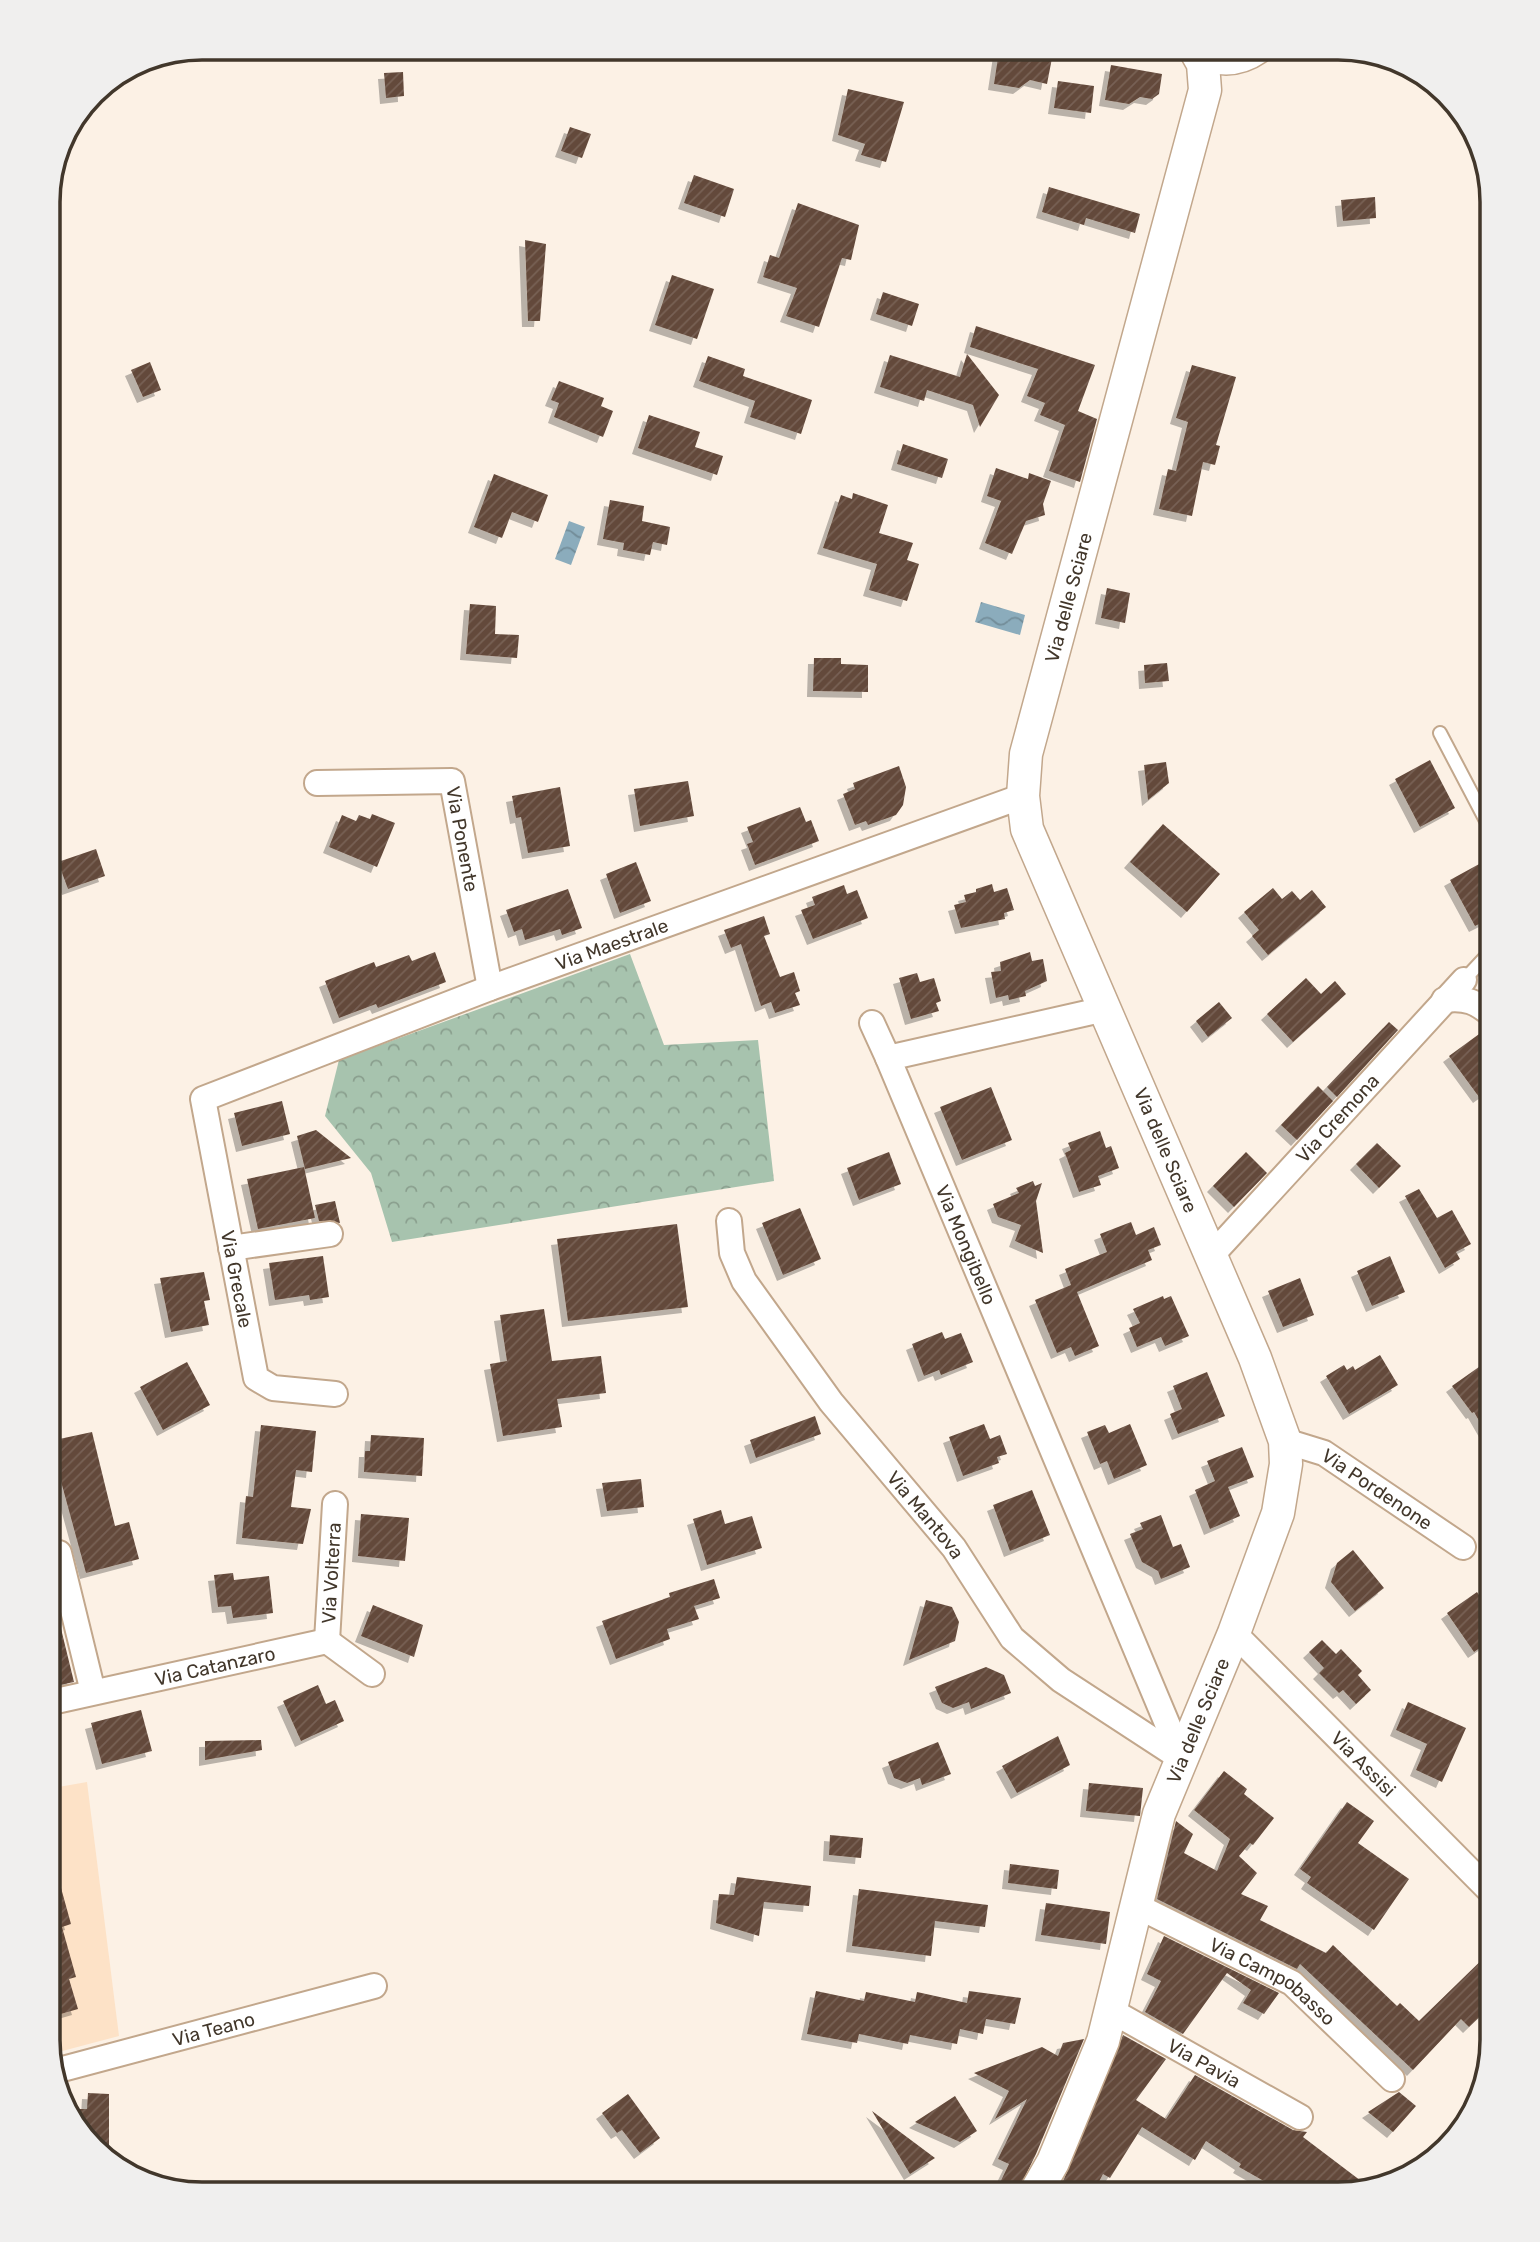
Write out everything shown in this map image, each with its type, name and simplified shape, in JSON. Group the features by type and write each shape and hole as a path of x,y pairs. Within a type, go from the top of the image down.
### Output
{"street":[{"name":"Via delle Sciare","path":"1042,2182 1054,2162 1103,2041 1159,1814 1234,1633 1278,1513 1286,1464 1285,1441 1211,1256 1027,829 1023,796 1026,754 1205,90 1201,60"},
{"name":"Via delle Sciare","path":"1205,90 1219,70 1234,60"},
{"name":"Via Ponente","path":"317,783 452,781 490,988"},
{"name":"Via Maestrale","path":"203,1099 490,988 1023,796"},
{"name":"Via Cremona","path":"1211,1256 1464,980"},
{"path":"1444,1000 1462,998 1480,1005"},
{"path":"888,1058 1105,1009"},
{"name":"Via Mongibello","path":"873,1023 1182,1759"},
{"name":"Via Grecale","path":"203,1099 256,1378 273,1388 335,1394"},
{"name":"Via Mantova","path":"729,1221 732,1253 744,1281 831,1402 954,1549 1012,1638 1061,1680 1182,1759"},
{"path":"231,1248 330,1234"},
{"name":"Via Pordenone","path":"1285,1441 1324,1453 1463,1547"},
{"name":"Via Volterra","path":"327,1641 335,1504"},
{"path":"60,1557 93,1692"},
{"name":"Via Assisi","path":"1234,1633 1480,1881"},
{"path":"327,1641 372,1674"},
{"name":"Via Catanzaro","path":"60,1700 327,1641"},
{"name":"Via Campobasso","path":"1135,1905 1292,1983 1391,2079"},
{"name":"Via Teano","path":"63,2069 374,1986"},
{"name":"Via Pavia","path":"1110,2010 1300,2117"}],"lane":[{"path":"1440,733 1480,809"},
{"path":"1464,980 1480,962"}],"shaded area":[{"path":"87,1782 119,2036 61,2051 60,2040 60,1787"}],"green space":[{"path":"630,954 664,1045 758,1040 774,1181 392,1242 371,1173 325,1116 339,1060"}],"water":[{"path":"569,521 585,527 571,565 555,559"},
{"path":"981,602 1025,615 1020,635 975,622"}],"building":[{"path":"998,60 1052,60 1047,84 1030,80 1019,88 994,84"},
{"path":"1111,65 1162,74 1159,94 1152,99 1140,97 1129,104 1105,100"},
{"path":"403,72 404,96 386,98 384,73"},
{"path":"1058,81 1094,86 1091,113 1054,108"},
{"path":"848,89 904,102 886,162 861,155 865,144 838,135"},
{"path":"570,127 591,134 582,158 561,151"},
{"path":"694,175 734,189 725,217 684,203"},
{"path":"1049,187 1140,214 1135,233 1086,218 1084,225 1042,212"},
{"path":"1375,197 1376,218 1343,221 1341,200"},
{"path":"798,203 859,225 851,260 842,258 819,327 786,316 797,288 763,277 770,255 779,258"},
{"path":"525,240 546,244 540,321 528,321"},
{"path":"672,275 714,289 697,339 655,325"},
{"path":"883,292 919,304 912,326 876,314"},
{"path":"976,326 1095,365 1078,411 1097,419 1080,482 1049,471 1065,425 1040,415 1045,403 1027,396 1038,369 970,347"},
{"path":"967,354 999,395 980,427 973,405 927,390 924,401 880,387 890,355 960,377"},
{"path":"708,356 745,369 743,376 812,400 801,434 750,417 755,401 699,381"},
{"path":"150,362 161,390 143,397 131,370"},
{"path":"1192,365 1236,377 1216,445 1220,446 1215,465 1203,462 1192,516 1159,509 1168,469 1176,471 1188,422 1176,418"},
{"path":"559,381 604,398 601,406 613,411 603,437 554,417 559,403 551,400"},
{"path":"649,415 700,432 695,447 723,456 717,475 638,448"},
{"path":"903,444 948,459 942,478 897,464"},
{"path":"996,468 1028,479 1029,473 1051,481 1043,504 1045,515 1026,521 1012,554 985,543 1001,501 987,496"},
{"path":"494,474 548,495 538,522 512,512 502,538 474,527"},
{"path":"853,493 888,505 879,533 913,543 907,560 919,564 907,601 869,590 877,564 823,548 841,495 852,499"},
{"path":"610,500 644,506 642,521 670,527 667,545 653,542 650,555 623,550 624,543 603,539"},
{"path":"1107,588 1130,593 1125,623 1101,618"},
{"path":"470,604 496,606 495,634 519,635 517,658 466,654"},
{"path":"814,658 841,658 841,664 868,665 868,692 813,691"},
{"path":"1167,663 1169,681 1145,683 1144,665"},
{"path":"1430,760 1455,808 1420,827 1395,779"},
{"path":"1166,762 1169,783 1148,800 1144,765"},
{"path":"899,766 906,787 903,805 896,815 868,825 866,821 855,825 843,794 855,789 853,783"},
{"path":"688,781 694,816 640,826 634,789"},
{"path":"560,787 570,846 528,853 521,817 516,818 512,796"},
{"path":"800,807 806,822 811,820 819,841 755,865 747,844 753,842 747,827"},
{"path":"372,814 395,823 377,867 329,847 342,815 356,821 359,815 370,819"},
{"path":"1163,824 1220,874 1187,912 1130,862"},
{"path":"96,849 105,876 68,889 60,861"},
{"path":"636,862 651,901 620,913 606,874"},
{"path":"1480,864 1480,924 1475,926 1450,880"},
{"path":"992,884 994,892 1007,888 1014,910 1004,913 1005,919 961,928 954,905 966,902 964,895"},
{"path":"844,885 847,894 857,890 868,918 813,939 801,910 815,905 812,897"},
{"path":"1273,888 1282,899 1292,891 1300,900 1312,890 1326,907 1268,955 1252,936 1259,930 1244,912"},
{"path":"568,889 582,928 562,935 560,929 525,940 522,929 514,932 506,910"},
{"path":"764,916 770,934 764,936 780,977 794,972 800,991 795,993 800,1005 775,1013 771,1002 761,1006 741,944 731,948 724,930"},
{"path":"435,952 446,982 378,1008 376,1004 339,1018 325,981 374,962 376,967 409,955 412,961"},
{"path":"1030,952 1032,961 1043,959 1047,981 1025,991 1026,996 1009,1000 1008,995 996,998 991,972 1001,971 1000,962"},
{"path":"917,973 920,982 934,978 941,1001 936,1003 939,1011 911,1019 899,978"},
{"path":"1306,978 1321,994 1335,981 1346,994 1293,1042 1267,1014"},
{"path":"1219,1002 1232,1018 1208,1037 1196,1021"},
{"path":"1389,1022 1398,1030 1337,1097 1327,1087"},
{"path":"1480,1033 1480,1096 1479,1097 1449,1056"},
{"path":"1318,1086 1333,1101 1297,1140 1281,1125"},
{"path":"991,1087 1012,1140 962,1160 940,1107"},
{"path":"282,1101 290,1134 242,1146 234,1113"},
{"path":"316,1130 351,1158 305,1169 297,1136"},
{"path":"1100,1131 1106,1148 1111,1146 1119,1168 1098,1176 1101,1185 1079,1192 1065,1153 1071,1150 1068,1143"},
{"path":"1377,1143 1401,1166 1379,1188 1356,1164"},
{"path":"889,1152 901,1184 859,1200 847,1168"},
{"path":"1246,1152 1267,1173 1234,1207 1213,1186"},
{"path":"304,1167 315,1218 258,1229 247,1179"},
{"path":"1033,1181 1035,1186 1042,1183 1036,1201 1043,1253 1015,1241 1021,1225 998,1217 993,1204 1019,1193 1016,1188"},
{"path":"1419,1189 1437,1218 1452,1210 1471,1244 1456,1252 1460,1259 1445,1268 1405,1196"},
{"path":"335,1201 340,1223 319,1221 315,1205"},
{"path":"800,1208 821,1259 783,1275 762,1223"},
{"path":"1131,1222 1136,1235 1154,1227 1161,1245 1148,1250 1152,1260 1077,1292 1099,1346 1075,1356 1071,1347 1057,1353 1035,1300 1071,1285 1065,1269 1107,1252 1100,1234"},
{"path":"677,1224 688,1307 568,1321 557,1239"},
{"path":"323,1256 329,1297 310,1300 309,1295 275,1300 269,1263"},
{"path":"1390,1256 1405,1292 1372,1306 1357,1271"},
{"path":"204,1272 210,1300 204,1301 209,1325 171,1332 160,1278"},
{"path":"1300,1278 1314,1315 1283,1327 1268,1291"},
{"path":"1163,1296 1164,1299 1171,1296 1189,1336 1165,1346 1161,1337 1137,1347 1129,1328 1140,1323 1133,1309"},
{"path":"544,1309 552,1361 601,1356 606,1393 557,1399 562,1427 503,1436 490,1364 507,1361 500,1315"},
{"path":"942,1332 945,1339 961,1333 973,1362 941,1375 939,1370 924,1376 912,1344"},
{"path":"1380,1355 1398,1385 1349,1414 1326,1376 1344,1365 1347,1370 1353,1366 1355,1370"},
{"path":"187,1362 210,1405 163,1430 140,1387"},
{"path":"1480,1366 1480,1422 1474,1412 1472,1413 1452,1386"},
{"path":"1207,1372 1225,1416 1178,1434 1170,1414 1182,1409 1173,1386"},
{"path":"815,1416 821,1434 756,1458 750,1440"},
{"path":"984,1424 990,1439 1000,1435 1007,1454 997,1457 999,1463 963,1476 949,1437"},
{"path":"1130,1424 1147,1465 1114,1479 1107,1461 1100,1464 1087,1432 1105,1425 1109,1433"},
{"path":"261,1425 316,1431 312,1472 296,1470 291,1507 311,1509 303,1544 242,1538 246,1496 253,1497"},
{"path":"92,1432 115,1526 129,1522 139,1559 86,1573 60,1478 60,1439"},
{"path":"371,1435 424,1438 422,1476 364,1472 365,1451 370,1451"},
{"path":"1242,1447 1254,1477 1228,1487 1240,1516 1210,1529 1195,1490 1215,1481 1207,1461"},
{"path":"641,1479 644,1507 607,1511 602,1483"},
{"path":"1032,1490 1050,1535 1010,1551 993,1505"},
{"path":"721,1510 725,1524 752,1516 762,1548 707,1565 693,1519"},
{"path":"361,1514 409,1518 405,1561 358,1556"},
{"path":"1161,1515 1173,1547 1181,1544 1190,1567 1161,1579 1158,1571 1142,1562 1130,1534 1143,1529 1140,1523"},
{"path":"1353,1550 1384,1588 1355,1611 1331,1582 1337,1563"},
{"path":"233,1573 234,1580 269,1576 273,1613 233,1618 231,1606 218,1607 214,1575"},
{"path":"714,1579 720,1598 694,1606 699,1619 667,1629 670,1639 616,1659 602,1621 670,1597 669,1593"},
{"path":"1477,1592 1480,1596 1480,1648 1474,1652 1447,1613"},
{"path":"926,1600 952,1607 959,1622 955,1641 909,1660"},
{"path":"373,1605 423,1625 414,1657 361,1636"},
{"path":"60,1625 74,1682 60,1685"},
{"path":"1322,1640 1336,1654 1341,1649 1362,1671 1358,1675 1371,1690 1356,1704 1343,1690 1339,1693 1319,1673 1324,1668 1309,1652"},
{"path":"986,1667 1004,1675 1011,1693 971,1709 969,1702 953,1708 942,1703 935,1687"},
{"path":"318,1685 326,1704 335,1700 344,1721 301,1741 283,1701"},
{"path":"1408,1702 1466,1728 1442,1782 1416,1770 1427,1744 1396,1730"},
{"path":"141,1710 152,1751 102,1764 91,1723"},
{"path":"1058,1736 1070,1765 1017,1793 1002,1766"},
{"path":"261,1740 262,1750 205,1760 205,1741"},
{"path":"938,1742 951,1774 922,1785 920,1778 907,1783 894,1778 888,1762"},
{"path":"1224,1771 1247,1789 1244,1794 1274,1818 1253,1845 1250,1843 1239,1856 1257,1873 1241,1894 1268,1906 1260,1920 1326,1953 1333,1945 1397,2006 1400,2003 1419,2021 1480,1962 1480,2016 1469,2027 1461,2019 1413,2070 1300,1964 1297,1969 1157,1899 1176,1821 1193,1834 1184,1853 1217,1871 1230,1839 1194,1810"},
{"path":"1089,1783 1143,1788 1140,1816 1086,1811"},
{"path":"1347,1802 1374,1821 1358,1843 1409,1879 1374,1930 1307,1883 1311,1877 1300,1869"},
{"path":"830,1835 863,1838 861,1858 829,1855"},
{"path":"1010,1864 1059,1870 1057,1889 1008,1883"},
{"path":"737,1877 811,1886 809,1906 764,1902 759,1936 716,1923 719,1894 734,1895"},
{"path":"60,1884 71,1924 62,1927 76,1977 69,1979 78,2009 60,2014"},
{"path":"859,1889 988,1905 985,1927 935,1921 931,1956 852,1946"},
{"path":"1046,1903 1110,1912 1106,1944 1041,1935"},
{"path":"1164,1936 1279,1993 1264,2014 1243,2003 1251,1990 1227,1973 1183,2034 1145,2012 1161,1981 1147,1974"},
{"path":"816,1991 864,2001 866,1992 915,2002 917,1992 967,2003 969,1991 1021,1998 1015,2024 986,2019 983,2034 960,2029 957,2044 910,2035 908,2044 859,2034 857,2043 807,2034"},
{"path":"1123,2035 1166,2059 1136,2100 1166,2119 1195,2075 1293,2130 1307,2132 1303,2137 1360,2180 1266,2182 1239,2167 1241,2164 1206,2141 1195,2160 1142,2127 1110,2178 1103,2174 1099,2182 1063,2182"},
{"path":"1084,2039 1022,2182 1000,2182 1009,2164 998,2159 1027,2099 995,2119 1009,2091 974,2073 1042,2047 1058,2056 1063,2043"},
{"path":"1399,2092 1416,2106 1393,2132 1368,2112"},
{"path":"88,2093 109,2094 109,2148 89,2127 78,2109 87,2109"},
{"path":"628,2094 660,2138 640,2153 622,2130 617,2133 602,2113"},
{"path":"955,2096 977,2131 960,2142 915,2122"},
{"path":"872,2111 935,2158 910,2174"}]}
